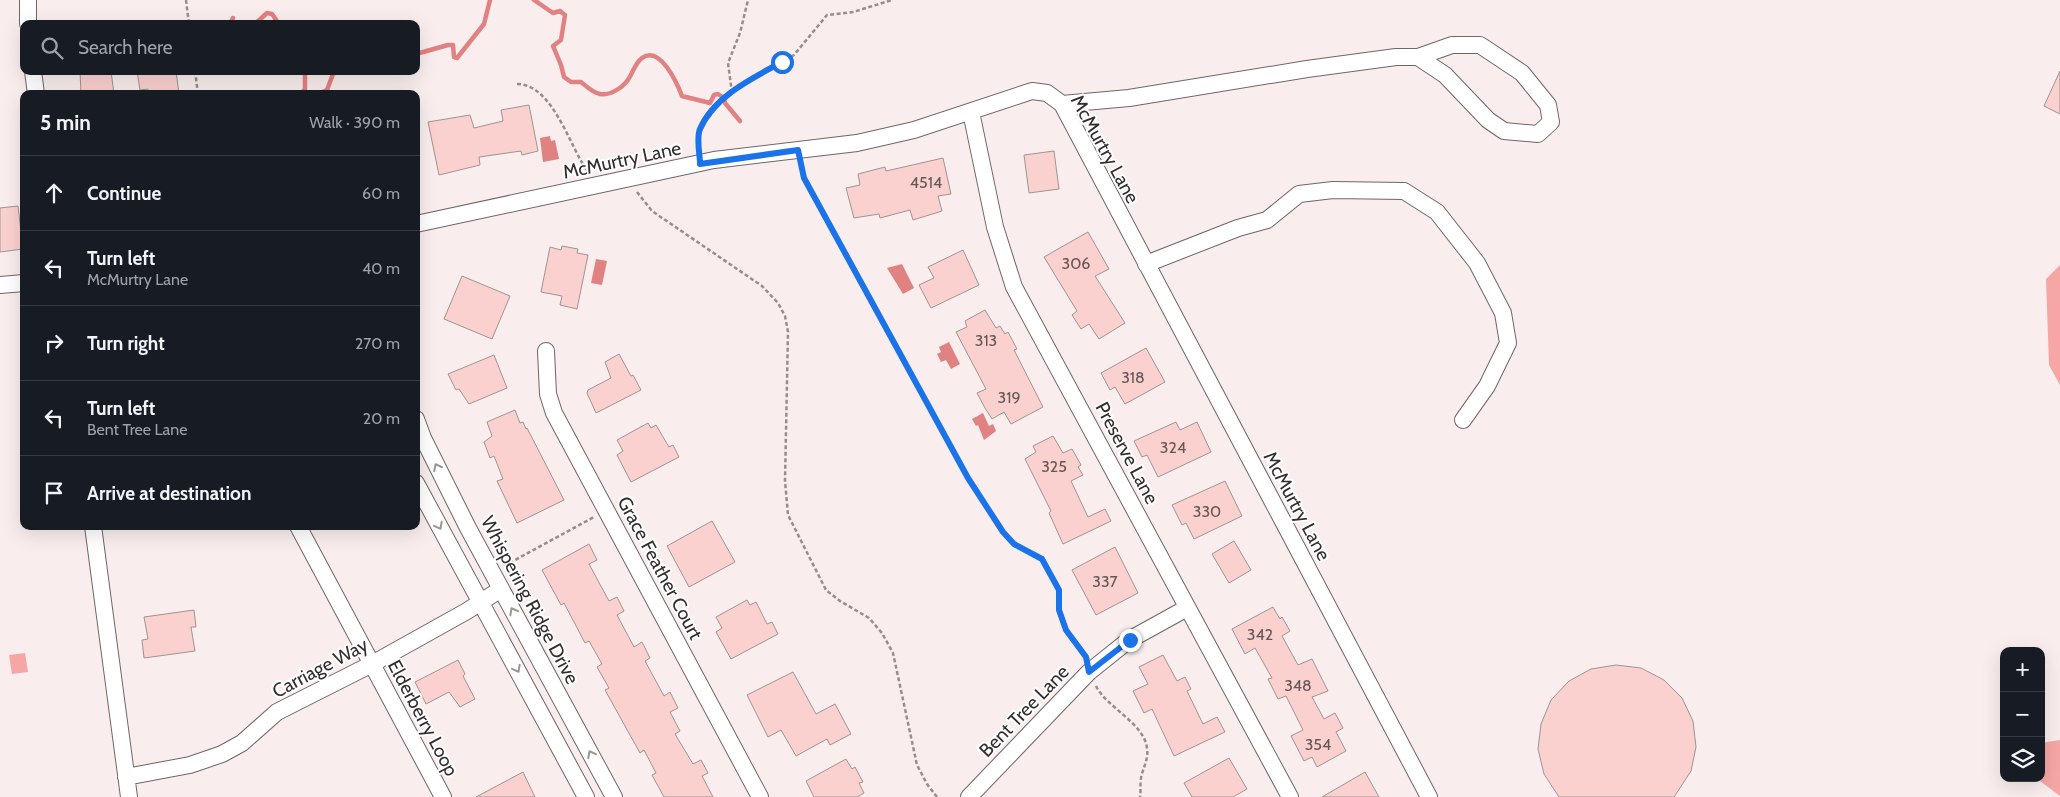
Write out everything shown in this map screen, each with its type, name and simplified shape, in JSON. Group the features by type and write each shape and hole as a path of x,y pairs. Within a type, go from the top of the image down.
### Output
{"street":[{"path":"28,0 28,20"},
{"path":"1062,104 1129,98 1396,57 1418,57 1452,45 1480,45 1522,73 1548,105 1551,122 1538,134 1504,130 1488,120 1445,75 1418,57"},
{"path":"34,75 35,90"},
{"name":"McMurtry Lane","path":"420,223 700,164 857,143 914,130 1032,91 1047,93 1062,104 1429,797"},
{"name":"Preserve Lane","path":"971,112 995,227 1014,287 1186,608 1290,797"},
{"path":"1146,264 1238,228 1267,220 1299,194 1333,190 1404,191 1437,212 1477,263 1503,313 1508,343 1487,386 1463,420"},
{"path":"0,285 20,283"},
{"name":"Grace Feather Court","path":"546,351 548,394 554,413 760,797"},
{"name":"Whispering Ridge Drive","path":"420,429 434,462 614,797"},
{"path":"420,490 586,797"},
{"path":"94,530 129,797"},
{"name":"Elderberry Loop","path":"300,530 443,797"},
{"name":"Carriage Way","path":"126,777 190,765 222,754 242,743 277,712 372,664 501,589"},
{"name":"Bent Tree Lane","path":"969,797 1089,672 1130,640 1186,608"}],"path":[{"path":"186,0 188,20"},
{"path":"732,93 728,63 740,33 748,0"},
{"path":"700,164 699,130 716,106 751,78 794,55 828,15 853,12 892,0"},
{"path":"196,75 198,90"},
{"path":"517,84 524,84 535,89 547,100 585,169 597,186"},
{"path":"798,150 804,178 968,478 1003,532 1014,544 1042,559 1059,590 1059,610 1066,630 1086,657 1089,672 1100,695 1126,717 1147,746 1147,764 1141,777 1140,797"},
{"path":"631,179 639,197 652,211 762,286 778,303 785,316 788,332 785,481 788,515 826,590 840,602 869,618 882,634 893,654 917,765 926,784 937,797"},
{"path":"492,572 606,510"}],"shaded area":[{"path":"550,136 551,141 555,140 559,159 543,162 540,138"},
{"path":"596,259 607,261 602,285 591,283"},
{"path":"902,264 914,288 903,294 887,268"},
{"path":"2060,265 2060,385 2049,365 2046,279"},
{"path":"949,342 960,364 951,369 946,360 941,362 937,354 941,352 939,347"},
{"path":"983,413 989,426 993,424 996,431 984,440 978,425 976,426 972,419"},
{"path":"25,653 28,672 12,674 9,655"},
{"path":"2060,740 2060,796 2041,782 2045,782 2045,742"}],"building":[{"path":"2060,71 2060,114 2044,106"},
{"path":"80,75 112,75 113,90 81,90"},
{"path":"138,75 177,75 178,90 140,90"},
{"path":"529,105 538,151 522,155 521,151 479,157 480,165 439,175 428,122 470,115 474,128 503,121 501,110"},
{"path":"1054,151 1059,189 1029,193 1024,155"},
{"path":"943,158 951,194 938,196 942,211 913,220 910,210 880,218 879,214 854,218 846,188 860,185 858,174 885,167 886,171"},
{"path":"18,206 20,249 0,252 0,208"},
{"path":"1088,232 1109,269 1095,276 1125,323 1099,339 1089,324 1081,329 1072,315 1077,311 1044,257"},
{"path":"562,246 578,249 577,253 588,255 577,309 560,305 562,296 541,292 550,247 561,250"},
{"path":"963,250 979,285 931,308 919,285 934,278 928,267"},
{"path":"462,276 510,296 492,339 444,319"},
{"path":"985,310 996,328 1000,326 1005,334 1008,332 1017,349 1014,350 1043,407 1011,424 1004,412 992,419 985,408 977,393 986,389 956,332 967,327 965,321"},
{"path":"1146,348 1165,382 1125,404 1115,387 1110,390 1101,373"},
{"path":"619,354 641,390 596,413 587,393 588,390 611,378 605,362"},
{"path":"494,355 507,388 469,404 459,389 456,390 448,374"},
{"path":"515,410 520,423 523,422 527,428 564,500 517,523 497,481 503,479 494,456 490,458 484,442 492,436 487,422"},
{"path":"1176,422 1180,430 1197,422 1211,452 1158,477 1147,455 1142,457 1134,441"},
{"path":"648,423 651,428 656,425 669,447 673,445 679,457 631,482 617,455 623,451 617,440"},
{"path":"1053,436 1063,453 1072,449 1081,465 1078,467 1083,475 1071,481 1088,517 1105,509 1111,521 1063,544 1049,513 1051,511 1025,459 1036,452 1033,446"},
{"path":"1225,481 1242,516 1194,539 1186,523 1182,525 1172,505"},
{"path":"712,521 735,562 689,587 667,546"},
{"path":"1234,541 1251,570 1229,583 1212,554"},
{"path":"589,544 597,560 589,564 609,601 617,597 624,611 617,615 634,647 642,642 650,658 645,661 664,696 670,692 678,708 670,712 680,731 675,734 693,764 701,760 708,773 702,776 713,797 664,797 652,775 656,773 644,750 640,753 605,690 609,688 597,667 602,664 589,641 585,643 564,603 561,605 542,570"},
{"path":"1115,547 1138,593 1096,615 1072,570"},
{"path":"747,600 750,605 756,602 767,624 772,622 778,634 731,659 716,632 722,628 716,617"},
{"path":"1273,607 1280,619 1282,617 1290,631 1282,636 1298,665 1312,659 1328,691 1312,697 1324,719 1335,713 1343,728 1336,732 1346,751 1317,767 1312,757 1304,761 1291,736 1303,730 1286,696 1278,699 1268,679 1272,678 1255,648 1245,654 1232,629"},
{"path":"194,610 196,627 191,627 195,651 144,658 142,640 148,639 144,617"},
{"path":"1163,655 1177,681 1185,677 1191,689 1187,691 1203,724 1217,717 1225,732 1174,756 1152,709 1144,713 1133,691 1148,684 1139,667"},
{"path":"458,660 465,674 463,676 475,699 460,707 449,692 426,704 415,682"},
{"path":"1616,665 1641,668 1664,680 1682,698 1693,721 1696,747 1691,771 1674,797 1559,797 1544,774 1538,749 1541,724 1551,700 1569,681 1591,669"},
{"path":"793,672 816,714 835,704 851,734 830,745 827,739 796,756 781,730 768,737 747,695"},
{"path":"1229,758 1247,789 1233,797 1192,797 1184,783"},
{"path":"846,759 852,769 855,767 863,782 859,783 864,793 857,797 814,797 806,781"},
{"path":"523,772 535,797 476,797"},
{"path":"1365,772 1379,797 1322,797"}],"waterway":[{"path":"420,53 453,45 454,57 457,58 484,24 490,0"},
{"path":"534,0 553,13 560,11 565,15 561,40 553,46 564,77 571,82 581,82 595,92 607,94 625,84 637,63 649,55 655,57 667,67 682,96 710,103 714,95 718,94 724,98 725,103 740,121"},
{"path":"259,20 267,13 272,14 276,20"},
{"path":"304,90 305,75"},
{"path":"327,90 333,75"}],"route":[{"path":"782,62 751,78 724,98 709,114 699,130 700,164 714,160 798,150 804,178 968,478 1003,532 1014,544 1042,559 1059,590 1059,610 1066,630 1086,657 1089,672 1130,640"}]}
